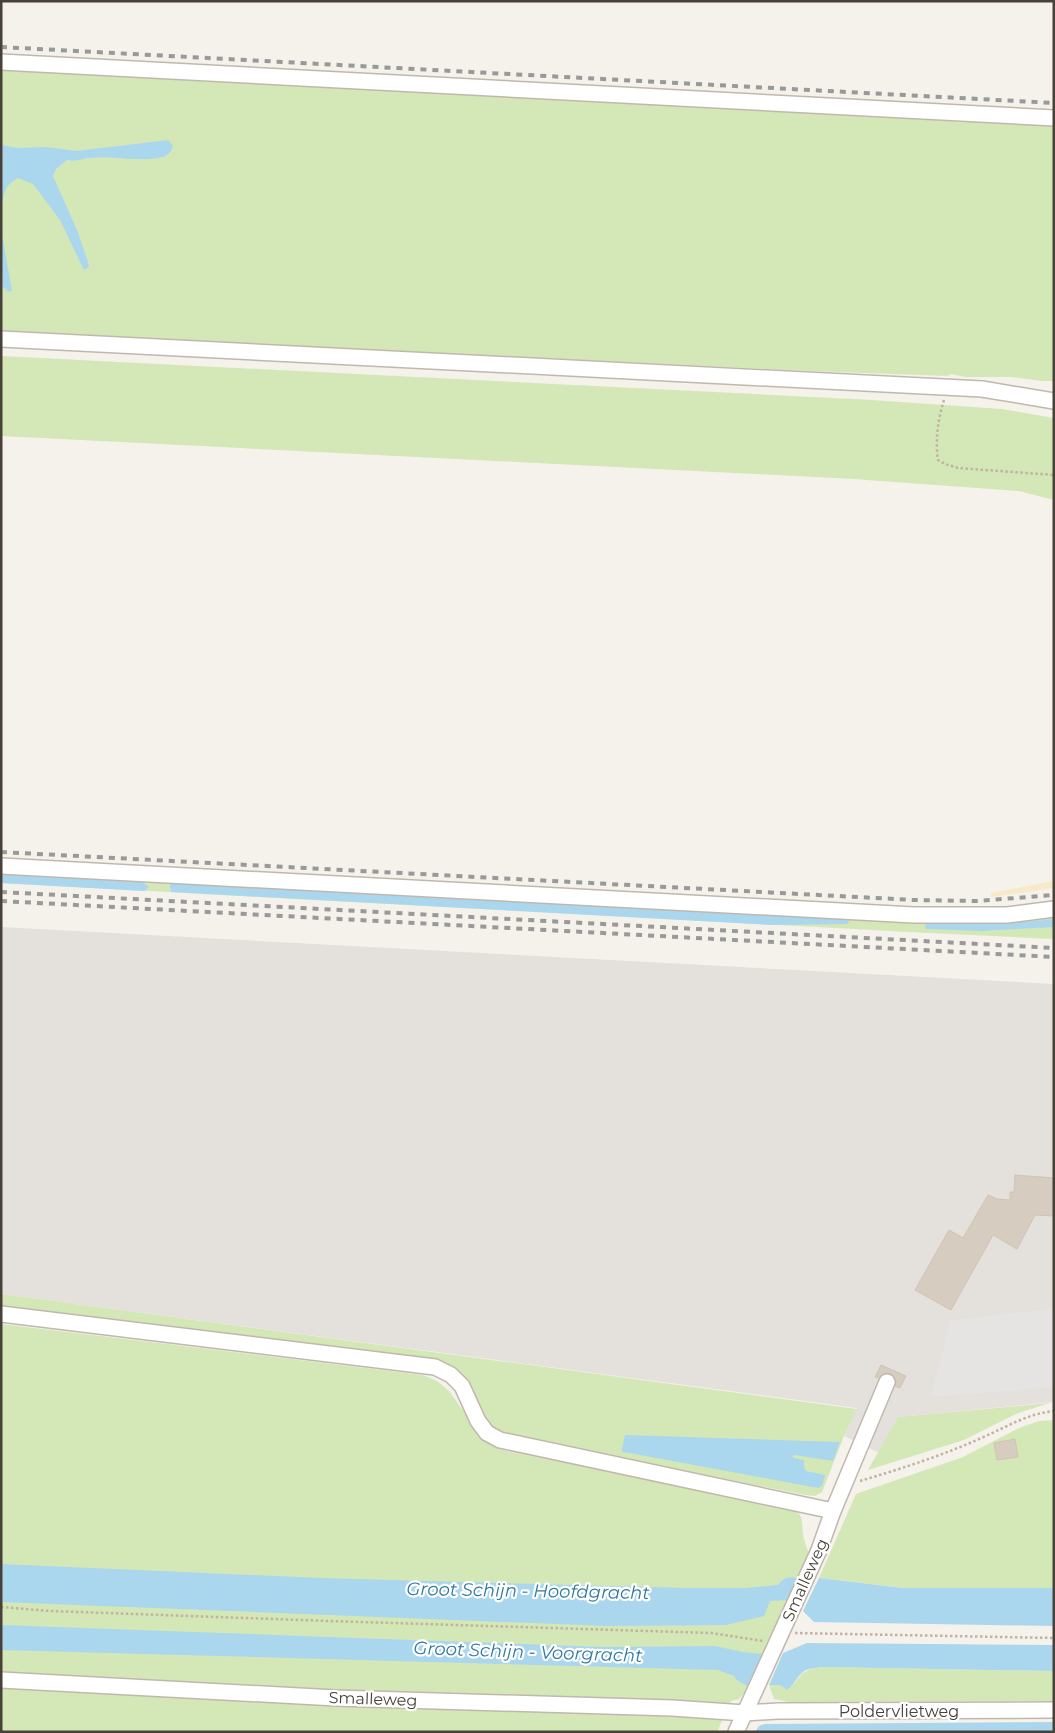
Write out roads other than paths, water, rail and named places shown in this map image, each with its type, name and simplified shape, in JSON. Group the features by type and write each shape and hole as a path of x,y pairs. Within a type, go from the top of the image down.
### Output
{"street":[{"path":"1,62 1054,118"},
{"path":"1,339 982,389 1054,401"},
{"path":"1,866 914,915 1007,915 1054,910"},
{"path":"1,1314 434,1367 451,1375 462,1386 478,1421 487,1433 500,1440 833,1511"},
{"name":"Smalleweg","path":"736,1732 819,1550 833,1511 887,1382"},
{"name":"Smalleweg","path":"1,1680 336,1698 662,1708 748,1707"},
{"name":"Poldervlietweg","path":"748,1707 778,1711 1054,1710"}],"water":[{"path":"168,140 173,146 170,153 163,157 145,159 98,157 76,161 67,160 56,169 53,176 77,230 88,262 89,267 84,270 60,220 33,184 18,178 10,184 3,198 1,208 1,145 17,148 46,147 77,151"},
{"path":"1,229 12,291 8,292 1,285"},
{"path":"1,874 143,882 149,887 144,891 1,883"},
{"path":"173,882 845,918 849,922 848,924 772,925 171,892 170,885"},
{"path":"1054,919 1054,927 981,931 926,929 925,926 927,923 932,922 1025,922"},
{"path":"625,1435 840,1442 833,1461 792,1456 804,1460 806,1471 825,1475 822,1486 818,1488 622,1452"},
{"name":"Groot Schijn - Hoofdgracht","path":"1,1564 320,1578 685,1588 745,1588 778,1585 787,1578 798,1578 788,1600 770,1601 764,1616 726,1625 607,1626 1,1602"},
{"path":"819,1578 903,1588 1054,1588 1054,1626 814,1622 803,1611"},
{"name":"Groot Schijn - Voorgracht","path":"1,1625 603,1647 715,1646 763,1654 747,1686 734,1676 718,1670 1,1650"},
{"path":"807,1643 1054,1645 1054,1671 823,1667 804,1671 787,1690 780,1685 769,1685 783,1653"},
{"path":"1054,1722 1054,1732 755,1732 759,1726 765,1724"}],"railway":[{"path":"1,47 1054,103"},
{"path":"1,852 914,900 977,901 1054,895"},
{"path":"1,892 1054,948"},
{"path":"1,901 1054,957"}]}
